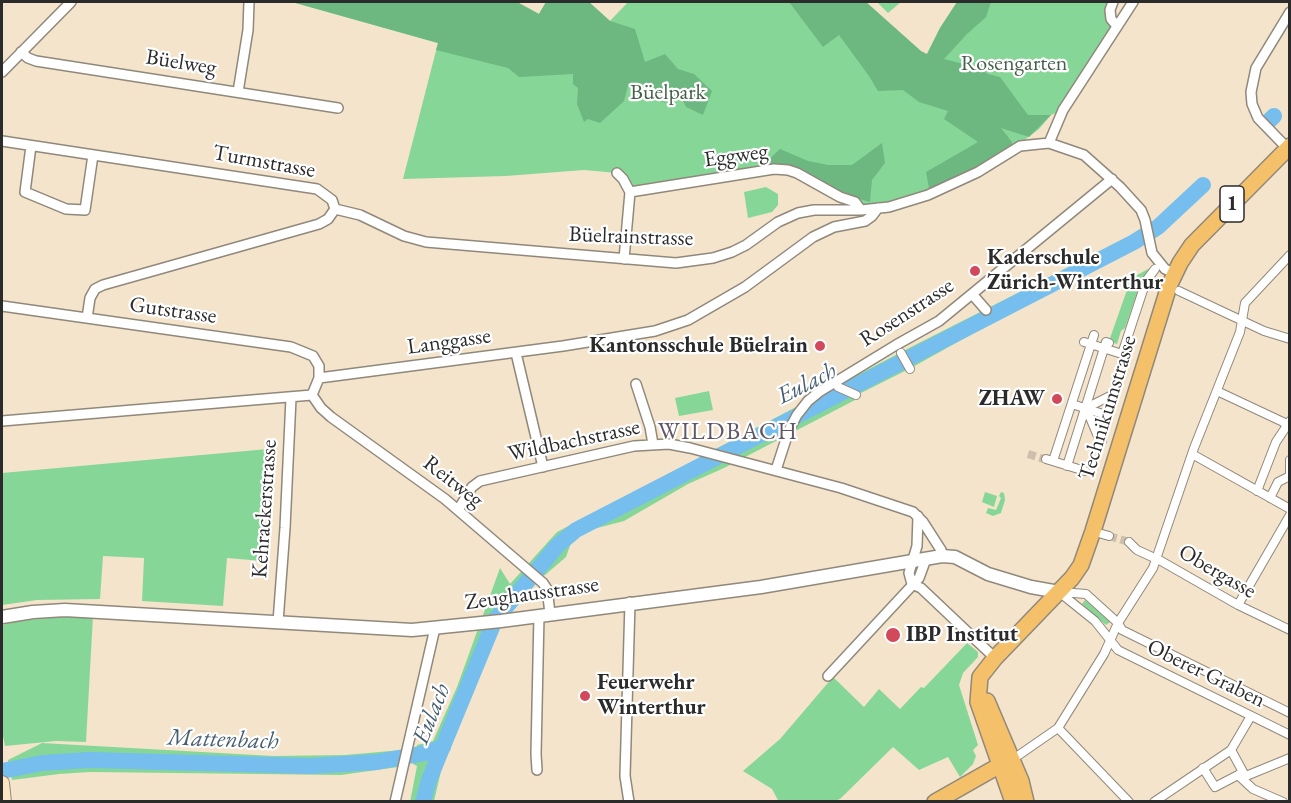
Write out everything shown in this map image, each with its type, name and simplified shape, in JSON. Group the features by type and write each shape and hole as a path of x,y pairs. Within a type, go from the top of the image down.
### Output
{"main road":[{"name":"Technikumstrasse","path":"1010,759 986,698 978,688 983,672 1076,573 1085,555 1174,273 1192,244 1289,148"},
{"path":"936,801 1010,759"},
{"name":"1","path":"1010,759 1013,801"},
{"name":"1","path":"1010,759 1026,801"},
{"path":"2,783 4,801"}],"street":[{"path":"2,72 70,2"},
{"path":"238,92 248,30 249,2"},
{"path":"1113,2 1110,10 1111,19 1117,26"},
{"path":"1133,2 1063,110 1049,143 1084,155 1141,210 1152,253 1165,269 1174,273"},
{"path":"1289,148 1258,118 1252,104 1251,92 1256,68 1290,12"},
{"name":"Büelweg","path":"21,52 36,61 338,108"},
{"name":"Turmstrasse","path":"2,141 317,189 332,200 335,209 328,219 319,224 103,285 95,289 90,298 87,318"},
{"name":"Büelrainstrasse","path":"335,209 360,215 393,232 426,242 676,263 713,258 746,245 778,222 798,213 814,210 861,210 889,207 946,188 978,172 1020,146 1049,143"},
{"path":"32,146 25,192 66,208 85,210 93,155"},
{"name":"Eggweg","path":"630,192 743,172 788,170 840,197 855,202 861,210"},
{"path":"617,173 624,179 630,192 624,259"},
{"name":"Rosenstrasse","path":"776,470 789,430 805,403 819,392 939,321 1112,180"},
{"name":"Langgasse","path":"320,378 516,353 655,331 688,320 745,287 813,237 834,227 865,221 878,208"},
{"path":"1010,759 1058,728 1112,640 1118,623 1153,568 1192,454 1240,332 1245,303 1290,255"},
{"path":"1087,343 1107,346 1122,354 1146,281 1155,269"},
{"path":"1179,291 1264,331 1290,339"},
{"name":"Rosenstrasse","path":"972,294 986,310"},
{"name":"Gutstrasse","path":"2,306 291,347 313,356 319,366 320,378"},
{"path":"1088,472 1049,460 1072,404 1087,343 1094,335"},
{"path":"1067,466 1107,346"},
{"path":"901,352 910,369"},
{"path":"516,353 543,467"},
{"path":"2,421 291,398 312,395 320,378"},
{"path":"636,384 650,427 652,444"},
{"path":"838,387 856,395"},
{"path":"1217,391 1288,425 1276,442 1257,491"},
{"name":"Reitweg","path":"312,395 331,417 458,510 547,589 536,754 537,770"},
{"path":"1086,408 1112,395"},
{"name":"Kehrackerstrasse","path":"278,622 291,398"},
{"path":"1072,404 1109,416"},
{"path":"1086,408 1102,441"},
{"name":"Wildbachstrasse","path":"458,510 468,492 480,481 634,446 669,444 776,470 880,500 918,516"},
{"path":"1192,454 1290,508"},
{"path":"1270,498 1278,482 1290,476 1290,460"},
{"path":"1263,475 1278,482"},
{"path":"1238,605 1290,515"},
{"path":"918,516 941,550 942,556"},
{"path":"912,584 909,573 917,546 918,516"},
{"path":"917,546 920,540 926,537 936,542"},
{"name":"Obergasse","path":"1129,542 1137,550 1238,605 1290,630"},
{"name":"Zeughausstrasse","path":"2,617 65,610 412,630 761,587 942,556 955,557 988,574 1031,587 1059,592"},
{"path":"828,676 919,578 926,559"},
{"path":"912,584 921,588 995,658"},
{"path":"1059,592 1086,594 1118,623 1122,630 1290,713"},
{"name":"Oberer Graben","path":"1059,592 1095,621 1118,650 1290,735"},
{"path":"628,801 625,776 630,602"},
{"path":"395,801 435,628"},
{"path":"1154,801 1231,750 1251,716"},
{"path":"1058,728 1130,801"},
{"path":"1203,768 1215,787 1243,772 1231,750"},
{"path":"1238,774 1246,776 1290,758"},
{"path":"1238,774 1256,791 1283,801"}],"green space":[{"name":"Büelpark","path":"292,2 517,2 539,14 546,2 589,2 610,21 628,2 866,2 926,56 957,2 1113,2 1110,10 1117,26 1063,110 1051,115 1039,129 1011,150 946,188 861,210 788,170 630,192 617,173 584,170 506,176 403,179 438,43"},
{"path":"292,2 517,2 539,14 546,2 589,2 610,21 635,29 645,62 665,54 678,69 694,74 712,91 703,115 686,107 679,92 671,91 665,103 655,98 652,83 628,86 624,101 600,123 588,119 584,122 577,104 578,88 573,84 573,74 519,77 508,68 436,50 438,43"},
{"path":"789,2 866,2 927,54 957,2 991,2 986,17 944,59 976,67 988,74 1000,77 1028,115 1051,115 1029,137 1001,128 1012,142 1011,150 930,194 926,172 978,142 944,119 948,111 919,102 903,90 878,91 839,35 823,47"},
{"path":"877,2 901,2 888,13"},
{"path":"882,143 885,163 872,180 870,202 846,195 819,181 761,167 780,149 808,161 828,165 852,165"},
{"path":"766,187 778,194 778,205 772,212 748,218 744,192"},
{"path":"1147,229 1142,241 998,317 999,319 911,368 855,396 857,399 724,468 688,484 624,521 582,532 572,540 566,557 545,575 537,578 501,621 442,767 434,801 410,802 417,766 413,764 417,745 433,741 457,687 500,568 510,584 557,532 907,349 1081,261 1084,264"},
{"path":"1150,268 1151,271 1139,287 1117,344 1109,341 1128,287 1126,281"},
{"path":"709,391 713,410 679,416 675,398"},
{"path":"268,449 262,561 227,558 223,606 142,601 144,558 103,556 100,599 37,600 2,605 2,473"},
{"path":"985,492 997,496 994,507 982,502"},
{"path":"1001,492 1004,493 1005,500 1001,513 993,516 986,513 988,508 996,510"},
{"path":"1085,600 1110,622 1106,625 1082,604"},
{"path":"93,616 86,742 56,741 5,746 2,731 2,625 17,621"},
{"path":"967,643 978,652 978,657 963,673 959,685 978,745 973,750 976,756 973,764 960,777 948,757 919,770 893,747 840,799 779,802 772,789 743,771 780,739 833,677 864,707 879,689 900,709 921,687 924,688"},
{"path":"42,743 273,756 345,755 402,750 398,767 341,775 90,772 12,780 8,760"}],"waterway":[{"name":"Eulach","path":"1270,120 1274,116"},
{"name":"Eulach","path":"423,802 429,780 495,620 557,546 576,530 1134,242 1158,227 1203,185"},
{"name":"Mattenbach","path":"2,771 42,763 89,760 310,766 377,762 425,753 443,747"}],"tunnel":[{"path":"1028,454 1044,459"},
{"path":"1109,536 1129,542"}],"place":[{"name":"Kaderschule Zürich-Winterthur","path":"975,271"},
{"name":"Kantonsschule Büelrain","path":"820,346"},
{"name":"ZHAW","path":"1057,399"},
{"name":"IBP Institut","path":"893,635"},
{"name":"Feuerwehr Winterthur","path":"585,696"}],"district":[{"name":"WILDBACH","path":"728,432"}],"park label":[{"name":"Rosengarten","path":"1014,64"}]}
